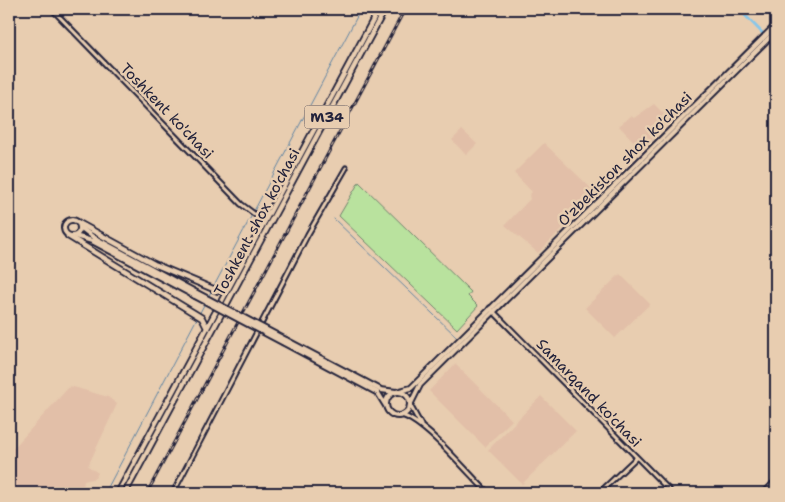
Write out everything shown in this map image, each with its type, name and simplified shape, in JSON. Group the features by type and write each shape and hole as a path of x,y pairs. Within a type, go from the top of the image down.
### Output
{"highway":[{"name":"M34","path":"264,222 380,9"},
{"name":"Toshkent shox ko'chasi","path":"125,493 385,9"},
{"path":"77,222 154,264 216,290 223,290 229,286"},
{"name":"Toshkent shox ko'chasi","path":"118,493 264,222"},
{"path":"68,236 196,314 202,318 207,328"}],"main road":[{"name":"O'zbekiston shox ko'chasi","path":"458,346 763,42 776,25"},
{"name":"O'zbekiston shox ko'chasi","path":"769,35 776,31"},
{"path":"196,294 92,241 68,236 64,231 65,224 70,220 77,222 80,227 93,237 378,393 392,414 401,415 406,412 417,388 458,346"},
{"path":"75,236 79,233 80,227"},
{"path":"285,342 376,388 406,396 410,405"},
{"path":"386,406 388,397 414,386 458,346"}],"street":[{"name":"Toshkent ko'chasi","path":"52,9 250,212 269,225"},
{"path":"173,493 241,366 308,234 346,168"},
{"name":"Samarqand ko'chasi","path":"492,310 672,493"},
{"path":"410,405 414,416 428,433"},
{"path":"401,415 412,419 428,433 488,493"},
{"path":"600,493 636,458"},
{"path":"764,493 776,480"}],"shaded area":[{"path":"654,104 671,121 642,150 619,126 631,116 634,118"},
{"path":"462,130 477,144 466,155 452,140"},
{"path":"544,143 597,194 538,253 505,225 530,199 529,195 532,192 514,173"},
{"path":"620,274 650,304 615,338 585,308"},
{"path":"455,364 512,420 485,447 429,391"},
{"path":"70,386 108,397 117,404 88,466 98,473 95,478 84,481 82,493 9,493 9,453"},
{"path":"541,396 576,431 522,484 488,450"}],"green space":[{"path":"359,182 471,292 468,296 478,306 457,329 339,216"}],"waterway":[{"path":"254,211 361,9"},
{"path":"739,9 776,47"},
{"path":"214,286 252,215"},
{"path":"334,219 458,338"},
{"path":"208,297 212,290"},
{"path":"105,493 205,303"}],"railway":[{"path":"147,493 405,9"}]}
